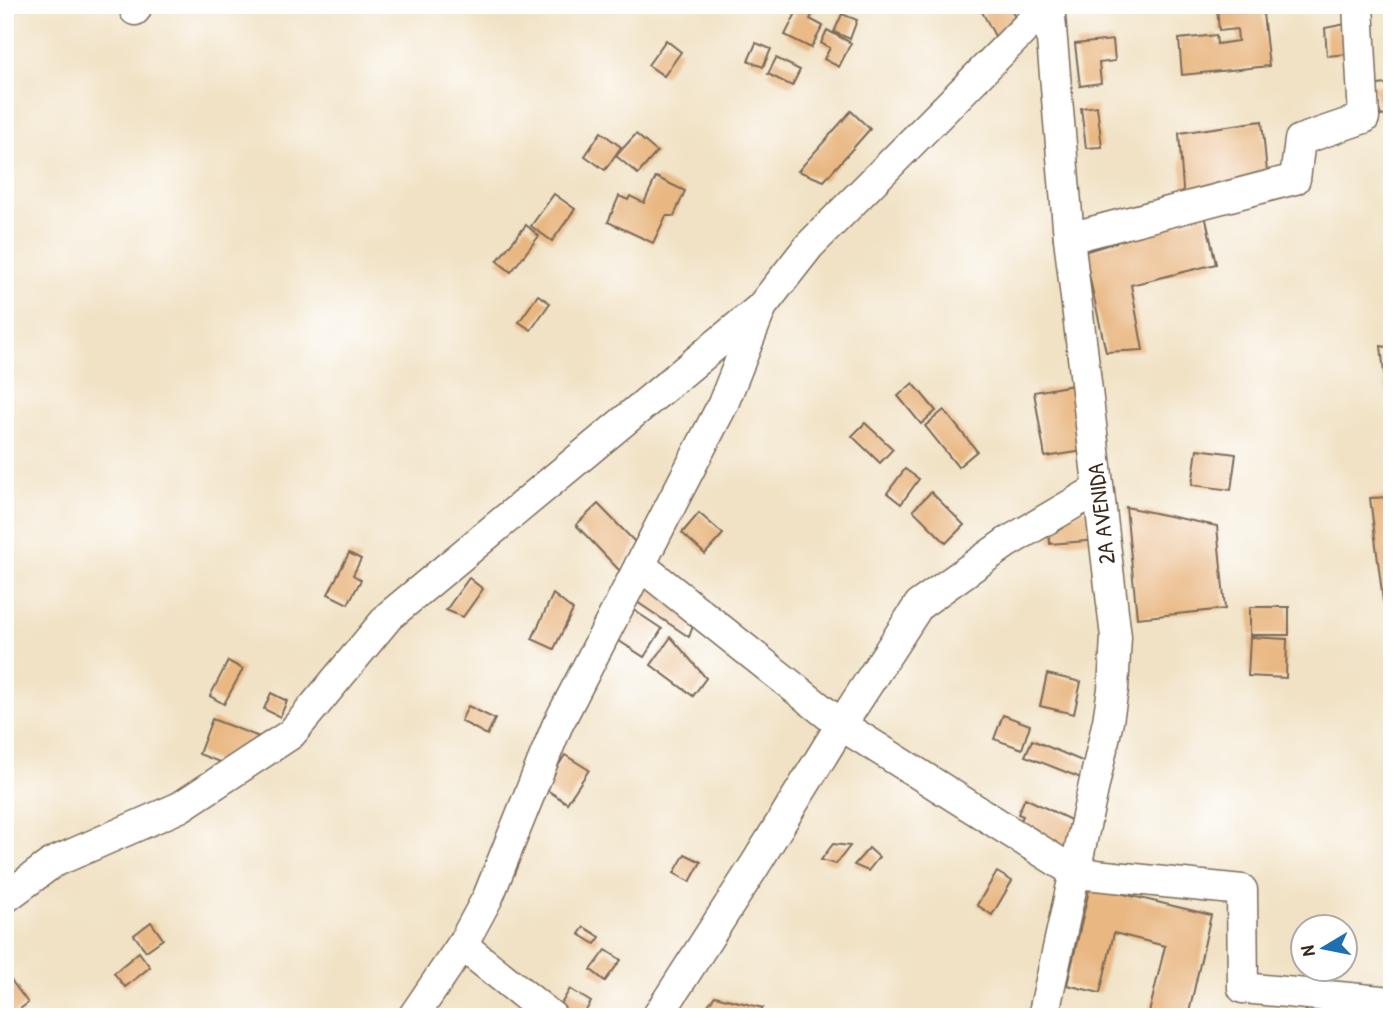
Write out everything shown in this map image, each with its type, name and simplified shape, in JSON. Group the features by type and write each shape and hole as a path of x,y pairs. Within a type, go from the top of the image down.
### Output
{"street":[{"name":"2A AVENIDA","path":"1043,1017 1108,721 1116,637 1069,238 1048,5"},
{"path":"5,898 52,863 180,807 291,734 389,616 762,306 809,246 1048,5"},
{"path":"1069,238 1295,179 1300,140 1364,118 1358,5"},
{"path":"413,1017 462,945 488,897 557,726 723,404 762,306"},
{"path":"657,1017 919,605 1006,543 1098,489"},
{"path":"640,565 841,725 1076,873 1242,890 1243,988 1296,1005 1392,1002"},
{"path":"462,945 552,1017"}],"building":[{"path":"800,5 817,5 810,19 823,26 811,48 785,35"},
{"path":"990,5 1009,5 1020,28 997,40 981,10"},
{"path":"1262,5 1269,66 1182,75 1179,39 1216,35 1217,44 1238,41 1237,29 1219,31 1217,6"},
{"path":"842,14 857,20 850,39 834,32"},
{"path":"1351,23 1349,54 1327,56 1325,28"},
{"path":"827,30 851,43 839,67 824,59 830,48 821,43"},
{"path":"666,40 681,52 664,76 648,65"},
{"path":"1113,40 1115,61 1099,63 1101,83 1080,86 1075,44"},
{"path":"756,43 771,49 763,67 748,61"},
{"path":"776,58 800,70 792,86 768,74"},
{"path":"1392,83 1392,114 1381,116 1372,86"},
{"path":"1097,106 1102,147 1086,148 1081,108"},
{"path":"851,111 870,129 824,181 798,171"},
{"path":"1262,121 1267,172 1182,201 1179,133"},
{"path":"601,132 621,147 605,170 585,156"},
{"path":"636,134 657,152 638,174 616,156"},
{"path":"656,177 685,191 674,216 666,216 653,243 608,222 619,196 628,200 630,196 644,203"},
{"path":"554,194 575,209 552,241 531,226"},
{"path":"1205,215 1216,264 1131,285 1143,350 1106,352 1084,252"},
{"path":"526,225 539,236 511,272 497,261"},
{"path":"538,295 550,303 531,330 519,322"},
{"path":"1381,346 1392,348 1392,390 1386,391"},
{"path":"913,383 936,411 921,424 898,396"},
{"path":"1079,384 1090,450 1045,457 1034,392"},
{"path":"944,410 977,451 958,467 925,426"},
{"path":"865,423 893,449 880,463 852,436"},
{"path":"1197,449 1236,454 1231,490 1192,485"},
{"path":"905,469 919,479 901,504 887,493"},
{"path":"931,492 964,525 946,543 913,510"},
{"path":"1392,497 1392,601 1383,601 1370,498"},
{"path":"598,504 636,543 620,571 576,525"},
{"path":"1096,505 1099,540 1050,544 1048,525"},
{"path":"1126,507 1217,526 1225,609 1137,618"},
{"path":"699,513 723,534 705,554 682,533"},
{"path":"349,553 361,559 353,575 361,580 348,604 328,594"},
{"path":"469,578 483,589 463,617 446,610"},
{"path":"646,581 697,615 689,637 634,600"},
{"path":"553,594 573,610 554,649 532,639"},
{"path":"1250,607 1289,607 1289,635 1250,635"},
{"path":"632,609 662,629 644,657 613,637"},
{"path":"671,637 706,678 693,696 651,665"},
{"path":"1250,637 1287,639 1286,678 1248,676"},
{"path":"228,661 243,669 224,704 210,696"},
{"path":"1047,674 1081,682 1074,714 1040,706"},
{"path":"271,693 287,701 280,717 264,709"},
{"path":"468,706 495,719 487,735 461,721"},
{"path":"1003,715 1030,725 1022,749 994,739"},
{"path":"212,719 270,741 232,767 199,754"},
{"path":"1032,740 1087,763 1081,778 1025,756"},
{"path":"565,755 589,770 567,803 544,788"},
{"path":"1025,798 1077,823 1069,863 1032,839 1037,830 1020,822 1023,816 1018,814"},
{"path":"833,844 850,846 836,864 821,860"},
{"path":"869,848 879,857 868,871 854,865"},
{"path":"685,854 701,862 690,882 674,873"},
{"path":"997,872 1012,881 992,915 977,905"},
{"path":"1090,886 1211,915 1188,1017 1148,1017 1165,946 1114,933 1100,993 1067,985"},
{"path":"151,922 163,939 146,951 134,935"},
{"path":"584,927 600,937 595,944 579,934"},
{"path":"606,950 621,960 605,981 591,970"},
{"path":"139,952 150,967 125,987 114,973"},
{"path":"5,972 28,1003 9,1017 5,1017"},
{"path":"570,989 591,1002 582,1017 559,1017 555,1014"},
{"path":"715,996 763,1008 757,1017 699,1017"},
{"path":"1307,1002 1331,1004 1329,1017 1305,1017"}]}
